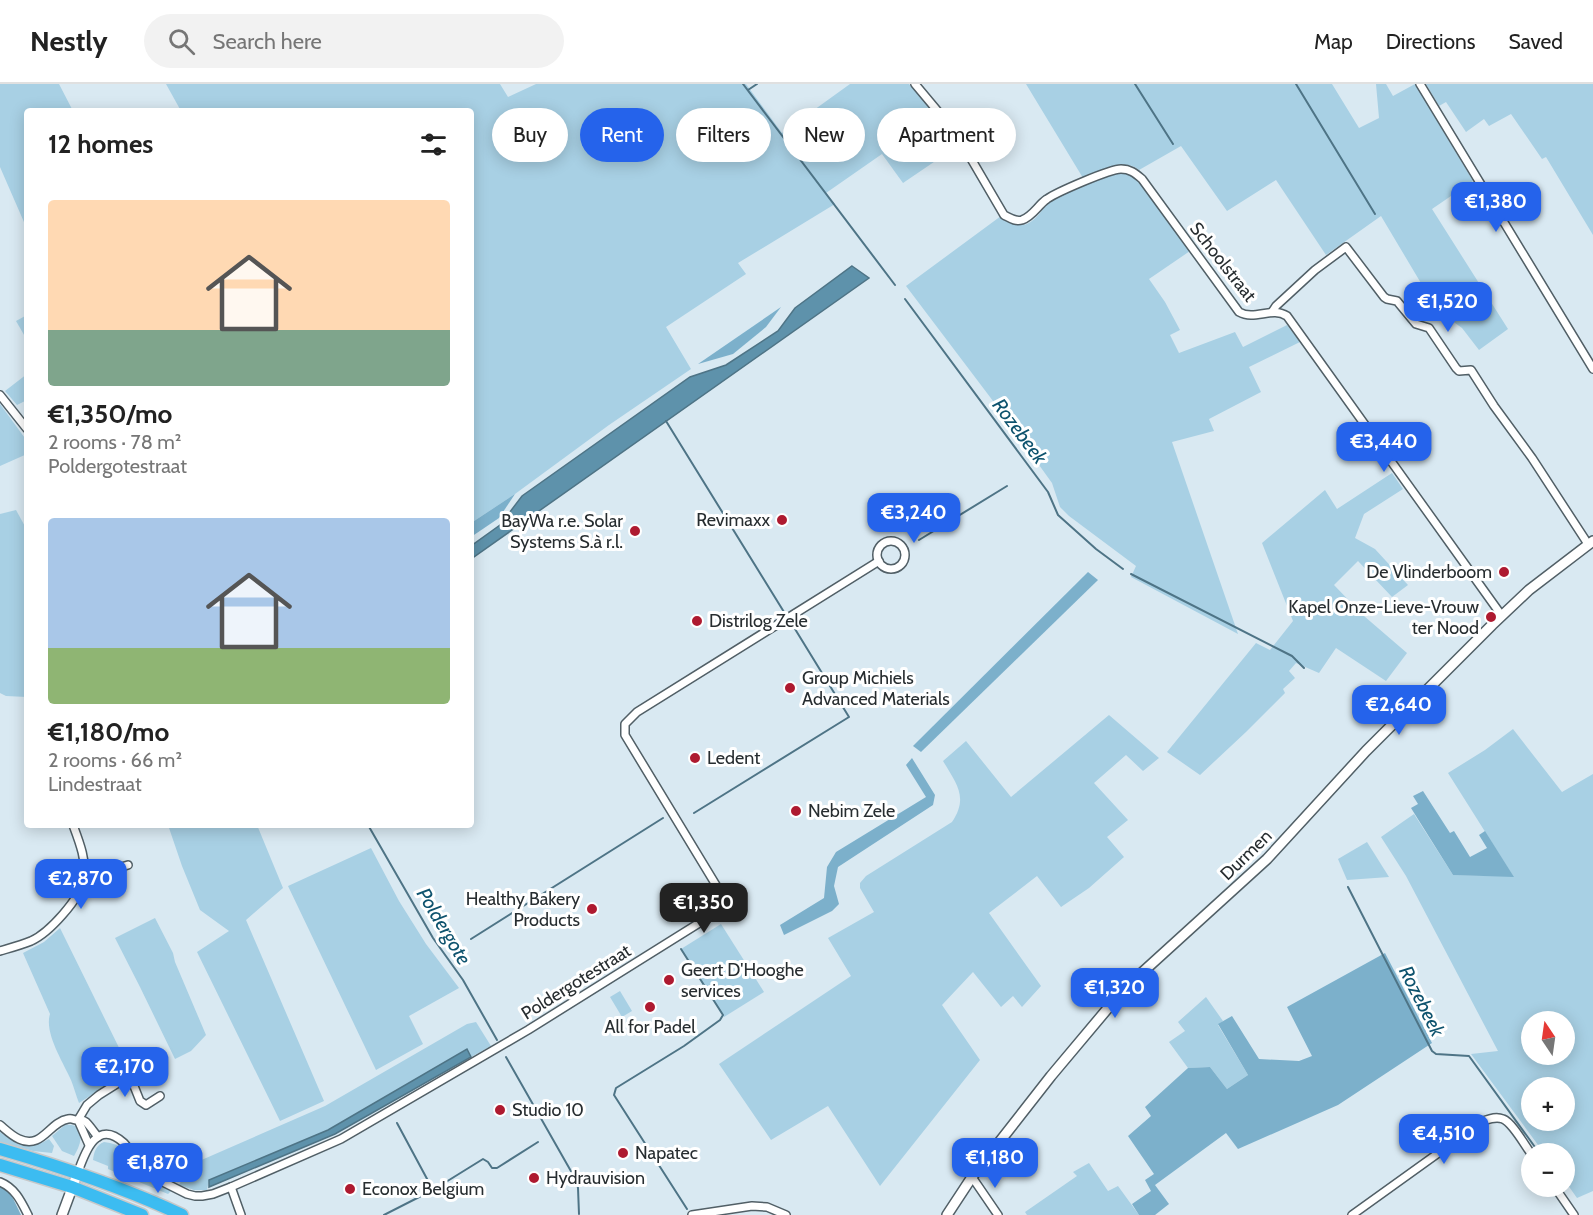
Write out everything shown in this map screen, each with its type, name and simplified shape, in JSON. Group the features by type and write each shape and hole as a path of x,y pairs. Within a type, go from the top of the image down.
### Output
{"highway":[{"path":"0,1149 78,1172 182,1215"},
{"path":"0,1165 72,1187 141,1215"}],"street":[{"name":"Schoolstraat","path":"915,84 956,133 1004,215 1013,220 1022,220 1034,213 1045,200 1060,190 1119,169 1132,171 1142,178 1239,312 1245,315 1272,312 1287,316 1502,616"},
{"path":"1420,84 1593,369"},
{"path":"1272,312 1315,270 1346,247 1384,297 1397,301 1416,324 1430,328 1456,368 1460,371 1471,370 1590,542"},
{"path":"0,395 24,425"},
{"name":"Poldergotestraat","path":"889,541 896,542 904,550 902,563 895,568 885,567 879,561 877,555 879,548 889,541"},
{"name":"Durmen","path":"947,1215 972,1177 1073,1048 1124,989 1267,859 1366,751 1457,659 1529,590 1590,542"},
{"name":"Poldergotestraat","path":"98,1137 105,1135 118,1138 153,1177 187,1194 202,1196 213,1194 341,1139 528,1030 712,915 720,902 719,890 625,735 625,724 643,708 879,561"},
{"path":"0,951 32,941 45,932 77,894 84,879 84,863 74,828"},
{"path":"84,879 94,880 128,865"},
{"path":"78,1120 87,1105 126,1078 132,1081 140,1101 146,1105 160,1096"},
{"path":"1352,1215 1483,1121 1493,1118 1503,1119 1523,1143"},
{"path":"0,1125 14,1136 27,1141 44,1137 60,1122 70,1119 85,1122 98,1137 89,1144 62,1215"},
{"path":"78,1120 89,1144"},
{"path":"972,1177 998,1215"},
{"path":"0,1182 17,1194 28,1215"},
{"path":"231,1187 241,1215"},
{"path":"1562,1197 1574,1215"},
{"path":"693,1215 752,1206 767,1207 786,1215"}],"shaded area":[{"path":"0,84 59,84 71,108 24,108 24,222 0,167"},
{"path":"166,84 500,84 508,97 536,84 746,84 764,108 676,108 676,162 771,162 771,118 783,132 783,162 865,162 865,108 817,108 850,84 909,84 929,108 877,108 877,157 826,193 835,204 738,263 746,274 666,327 691,369 474,521 474,108 179,108"},
{"path":"1026,84 1332,84 1359,128 1379,118 1376,84 1386,84 1393,96 1415,84 1473,181 1432,209 1508,329 1479,350 1462,328 1437,310 1381,216 1326,255 1276,180 1227,211 1181,146 1139,170 1133,166 1119,165 1083,178"},
{"path":"1426,84 1593,84 1593,235 1546,157 1542,159 1511,114 1489,126 1484,119 1466,132 1446,102 1439,106"},
{"path":"888,162 934,162 903,183"},
{"path":"1122,173 1129,174 1138,180 1190,251 1149,279 1180,330 1170,335 1179,353 1235,332 1243,347 1287,325 1300,342 1249,367 1261,392 1209,419 1214,431 1172,442 1238,634 1131,577 1136,566 1060,507 1052,483 906,286 1001,216 1013,223 1027,224 1057,197 1096,180"},
{"path":"852,266 869,278 474,557 474,544 500,525 522,496 690,377 726,365 778,331 795,308"},
{"path":"781,307 766,327 733,354 698,364"},
{"path":"24,317 24,335 16,321"},
{"path":"24,376 24,402 17,405 5,391"},
{"path":"0,404 24,437 24,455 0,466"},
{"path":"1392,473 1403,489 1364,514 1355,538 1375,549 1408,585 1392,597 1358,561 1334,585 1364,616 1407,653 1386,681 1336,648 1319,673 1296,663 1289,671 1295,678 1283,689 1285,693 1200,775 1167,752 1256,643 1270,650 1293,621 1262,543 1325,490 1337,509"},
{"path":"515,494 499,518 474,535 474,521"},
{"path":"16,510 24,525 24,697 6,696 0,693 0,514"},
{"path":"1088,572 1098,580 921,752 913,746"},
{"path":"1109,715 1159,758 1143,771 1126,755 1094,783 1128,820 1107,837 1124,857 1089,888 1061,907 1037,876 989,913 1041,986 1022,1007 1013,996 1001,1007 973,972 942,1005 980,1060 880,1186 828,1106 771,1140 719,1064 851,976 828,938 874,912 860,888 860,883 866,876 952,822 960,805 959,790 943,761 966,741 1011,797"},
{"path":"1513,729 1562,792 1593,774 1593,1191 1577,1198 1575,1195 1575,1143 1537,1143 1528,1131 1575,1131 1575,1077 1521,1077 1521,1122 1471,1054 1498,1051 1406,876 1381,837 1414,814 1453,875 1513,876 1448,773"},
{"path":"912,758 935,795 933,805 838,867 834,886 839,904 832,911 784,935 780,925 824,898 827,867 836,852 926,797 906,765"},
{"path":"1423,791 1450,833 1454,831 1470,857 1487,848 1479,835 1485,831 1514,877 1453,875 1411,808 1418,804 1413,796"},
{"path":"169,828 258,828 283,888 246,920 324,1101 280,1121 197,952 229,931 200,910"},
{"path":"1367,842 1389,877 1347,880 1338,859"},
{"path":"371,848 399,901 426,944 459,988 409,1016 423,1044 376,1070 288,886"},
{"path":"155,918 173,953 206,1035 191,1051 175,1059 115,938"},
{"path":"721,924 764,992 724,1017 681,949"},
{"path":"60,928 130,1070 79,1103 52,1038 50,1014 23,953 44,942"},
{"path":"1385,953 1432,1043 1338,1105 1238,1149 1226,1133 1155,1185 1169,1204 1155,1215 1139,1215 1132,1204 1151,1191 1145,1180 1154,1174 1128,1136 1151,1116 1145,1107 1188,1068 1210,1067 1227,1089 1248,1075 1218,1024 1232,1016 1259,1059 1299,1061 1312,1056 1287,1007"},
{"path":"620,991 632,1011 622,1017 610,997"},
{"path":"1206,997 1223,1021 1218,1025 1248,1075 1227,1089 1210,1067 1188,1068 1169,1042 1185,1031 1178,1022"},
{"path":"476,1022 491,1046 471,1057 467,1049 328,1130 209,1180 207,1190 194,1190 179,1185 190,1165 325,1106 467,1024"},
{"path":"467,1049 471,1057 335,1134 209,1187 209,1180 328,1130"},
{"path":"65,1125 77,1127 80,1131 79,1145 74,1156 62,1151 52,1136"},
{"path":"0,1132 18,1143 29,1145 36,1145 49,1139 54,1146 52,1153 33,1151 0,1142"},
{"path":"104,1142 117,1145 149,1179 171,1191 168,1194 108,1169 108,1166 93,1160 96,1149"},
{"path":"1089,1163 1108,1191 1118,1186 1139,1215 1027,1215 1025,1212 1077,1176 1073,1172"},
{"path":"0,1185 9,1190 21,1215 0,1215"}],"waterway":[{"name":"Rozebeek","path":"743,84 895,285"},
{"path":"748,90 757,84"},
{"path":"1135,84 1173,144"},
{"path":"1296,84 1375,214"},
{"name":"Rozebeek","path":"905,299 1048,492 1058,515 1096,549 1123,569"},
{"path":"666,421 784,612"},
{"path":"919,540 1007,486"},
{"name":"Rozebeek","path":"1131,574 1292,656 1304,668"},
{"path":"694,813 849,717 795,629"},
{"path":"471,939 663,818"},
{"name":"Poldergote","path":"370,828 433,938 463,980 497,1040"},
{"name":"Rozebeek","path":"1348,887 1432,1051 1436,1054 1469,1056 1532,1143"},
{"path":"681,949 723,1015 720,1020 684,1046 616,1088 614,1095 687,1209"},
{"name":"Poldergote","path":"506,1057 576,1180 579,1214"},
{"path":"397,1123 433,1190"},
{"path":"384,1215 433,1190 483,1159 492,1168 497,1168 538,1142"}],"place":[{"name":"Revimaxx","path":"782,520"},
{"name":"BayWa r.e. Solar Systems S.à r.l.","path":"635,531"},
{"name":"De Vlinderboom","path":"1504,572"},
{"name":"Kapel Onze-Lieve-Vrouw ter Nood","path":"1491,617"},
{"name":"Distrilog Zele","path":"697,621"},
{"name":"Group Michiels Advanced Materials","path":"790,688"},
{"name":"Ledent","path":"695,758"},
{"name":"Nebim Zele","path":"796,811"},
{"name":"Healthy Bakery Products","path":"592,909"},
{"name":"Geert D'Hooghe services","path":"669,980"},
{"name":"All for Padel","path":"650,1007"},
{"name":"Studio 10","path":"500,1110"},
{"name":"Napatec","path":"623,1153"},
{"name":"Hydrauvision","path":"534,1178"},
{"name":"Econox Belgium","path":"350,1189"}]}
